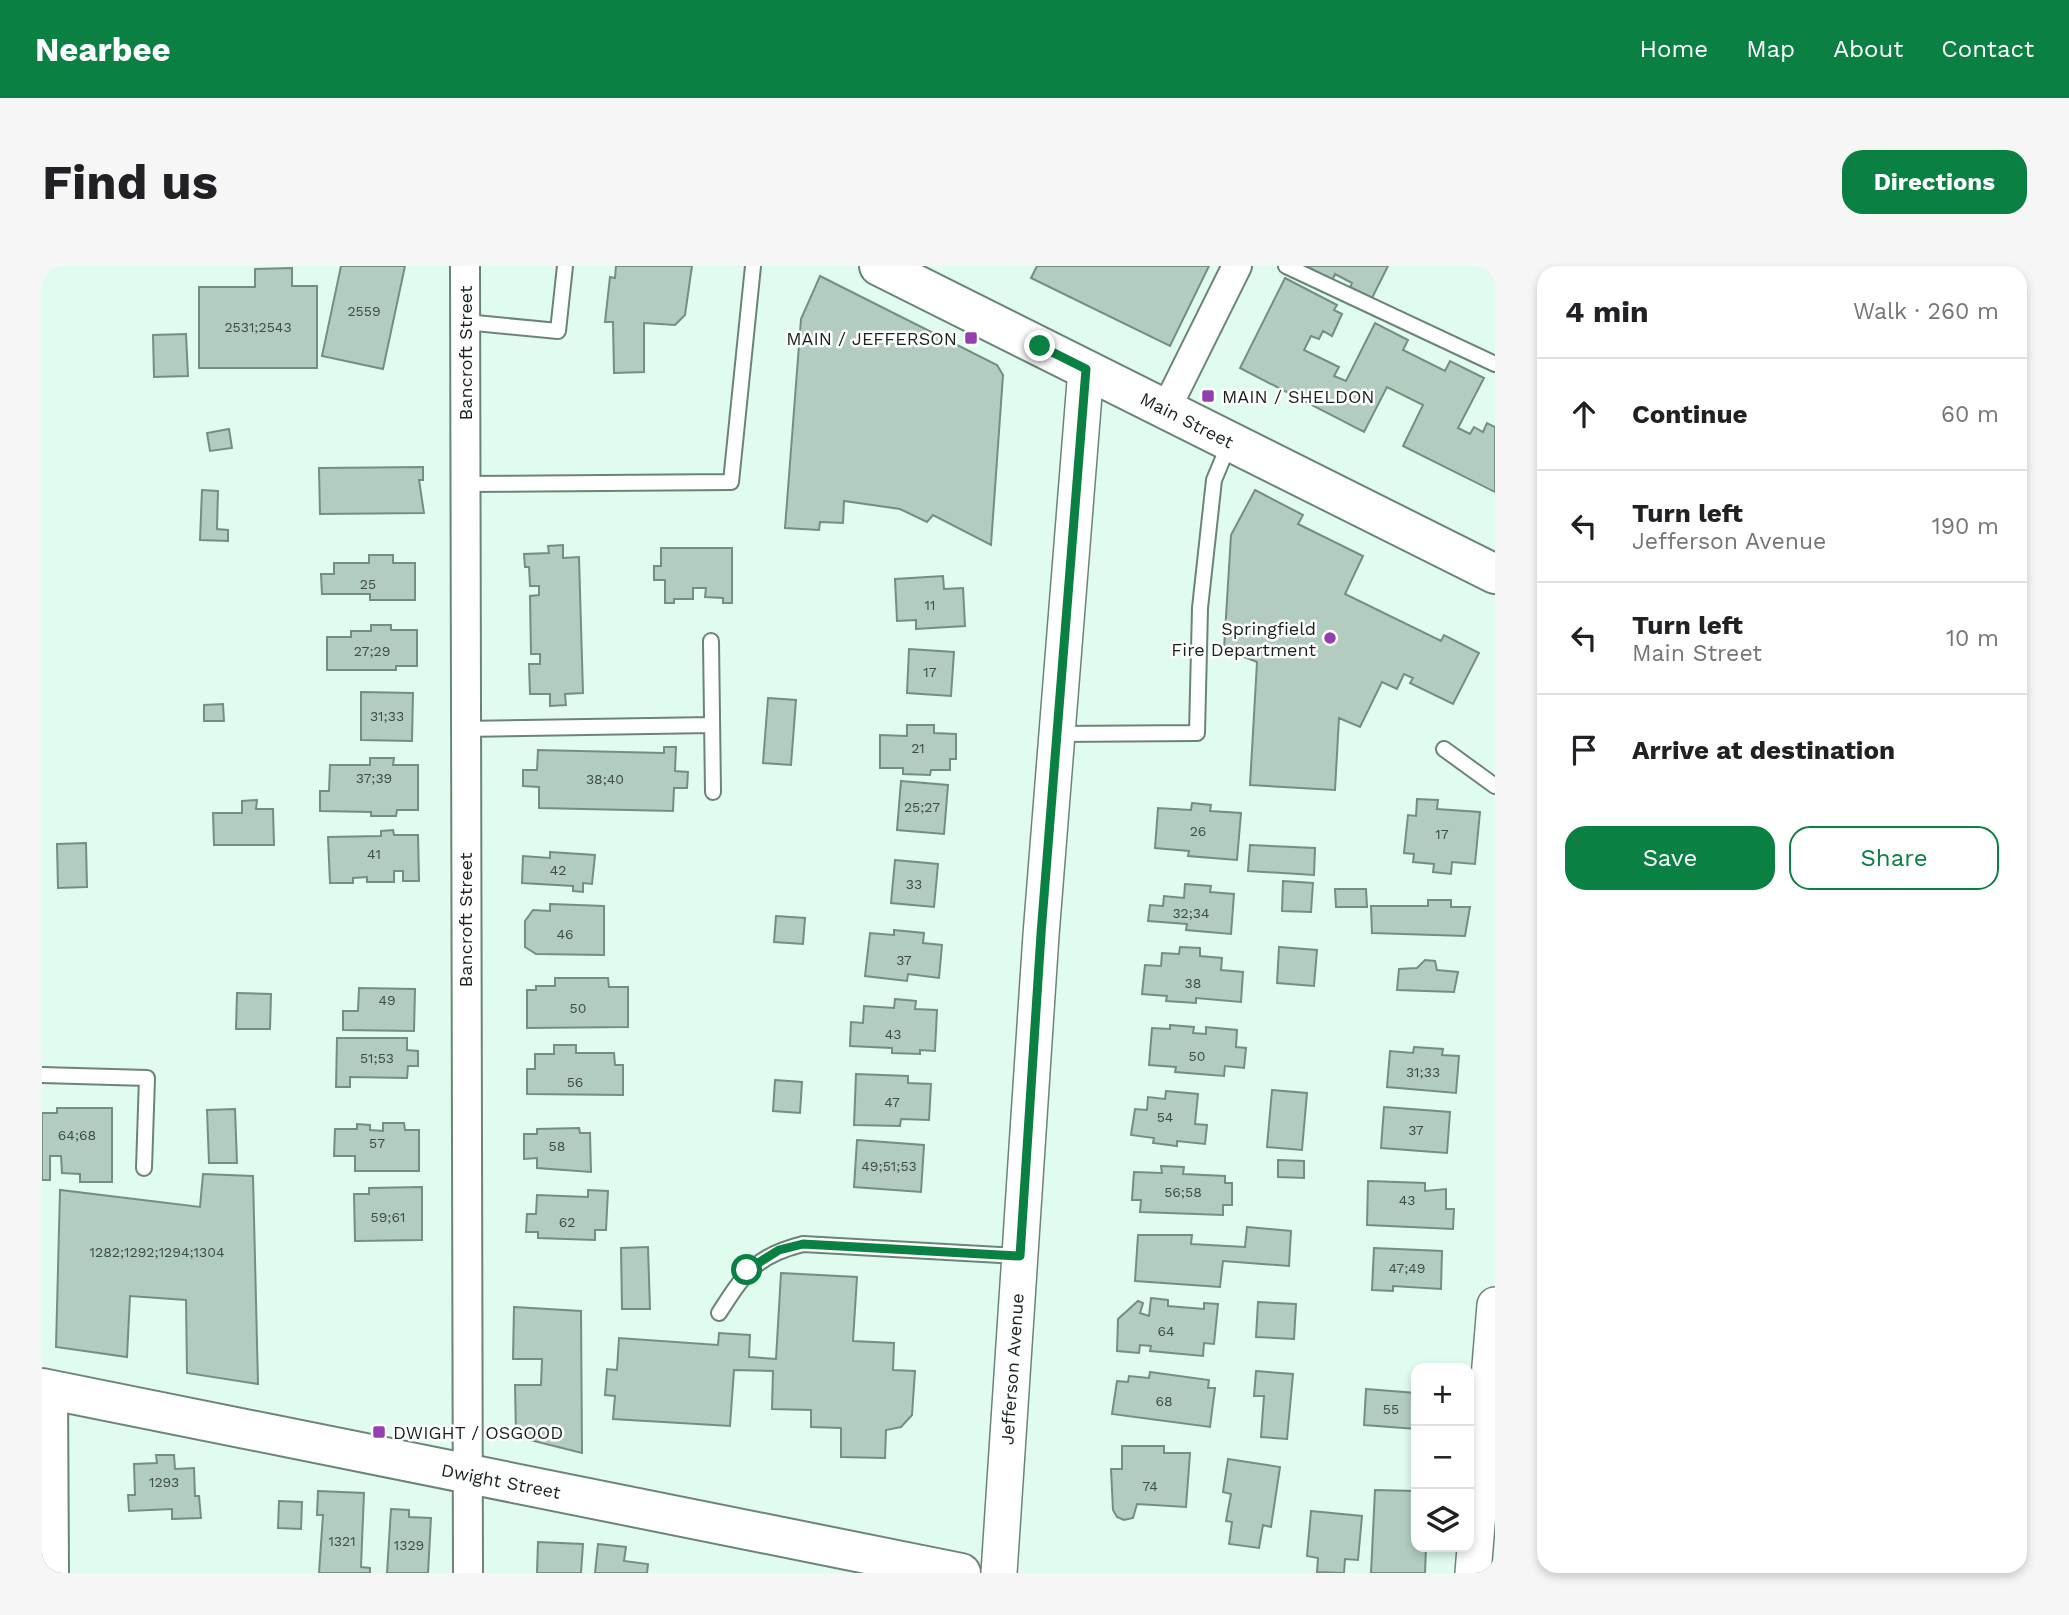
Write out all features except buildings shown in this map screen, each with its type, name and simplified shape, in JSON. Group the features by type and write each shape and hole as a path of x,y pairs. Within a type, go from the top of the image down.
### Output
{"main road":[{"name":"Main Street","path":"879,266 1495,574"},
{"name":"Dwight Street","path":"47,1389 961,1573"}],"street":[{"name":"Bancroft Street","path":"465,266 468,1573"},
{"path":"1166,409 1237,266"},
{"name":"Jefferson Avenue","path":"999,1573 1057,734 1086,369"},
{"path":"1473,1573 1495,1305"},
{"path":"47,1389 54,1573"}],"lane":[{"path":"465,322 558,331 565,266"},
{"path":"464,484 731,482 753,266"},
{"path":"1286,266 1495,364"},
{"path":"1057,734 1197,733 1200,608 1214,480 1230,441"},
{"path":"711,641 713,792"},
{"path":"464,729 712,725"},
{"path":"1444,750 1495,786"},
{"path":"42,1075 147,1078 144,1168"},
{"path":"719,1312 747,1270 779,1250 803,1244 1020,1256"}],"place":[{"name":"MAIN / JEFFERSON","path":"971,338"},
{"name":"MAIN / SHELDON","path":"1208,396"},
{"name":"Springfield Fire Department","path":"1330,638"},
{"name":"DWIGHT / OSGOOD","path":"379,1432"}],"route":[{"path":"747,1270 779,1250 803,1244 848,1244 1020,1256 1041,934 1086,369 1040,346"}]}
